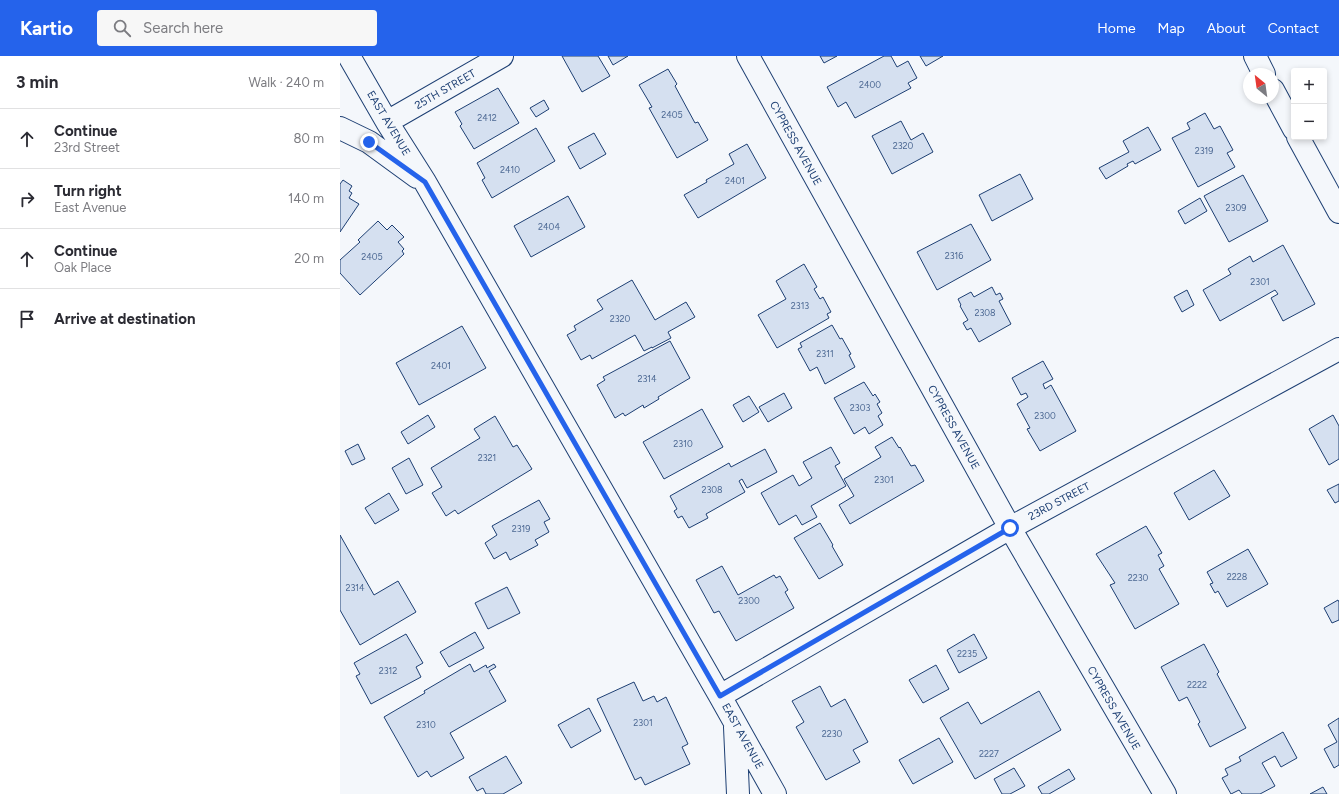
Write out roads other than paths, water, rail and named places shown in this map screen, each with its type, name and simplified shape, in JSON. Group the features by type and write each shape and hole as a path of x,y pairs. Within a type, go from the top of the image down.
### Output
{"street":[{"name":"EAST AVENUE","path":"349,56 387,122 425,182 775,794"},
{"name":"25TH STREET","path":"387,122 502,56"},
{"name":"CYPRESS AVENUE","path":"748,56 1010,528 1165,794"},
{"path":"1255,56 1261,68"},
{"path":"1279,101 1291,123"},
{"path":"340,128 369,142 425,182"},
{"path":"1300,140 1339,212"},
{"name":"23RD STREET","path":"720,696 1010,528 1339,350"},
{"path":"735,723 738,794"}]}
